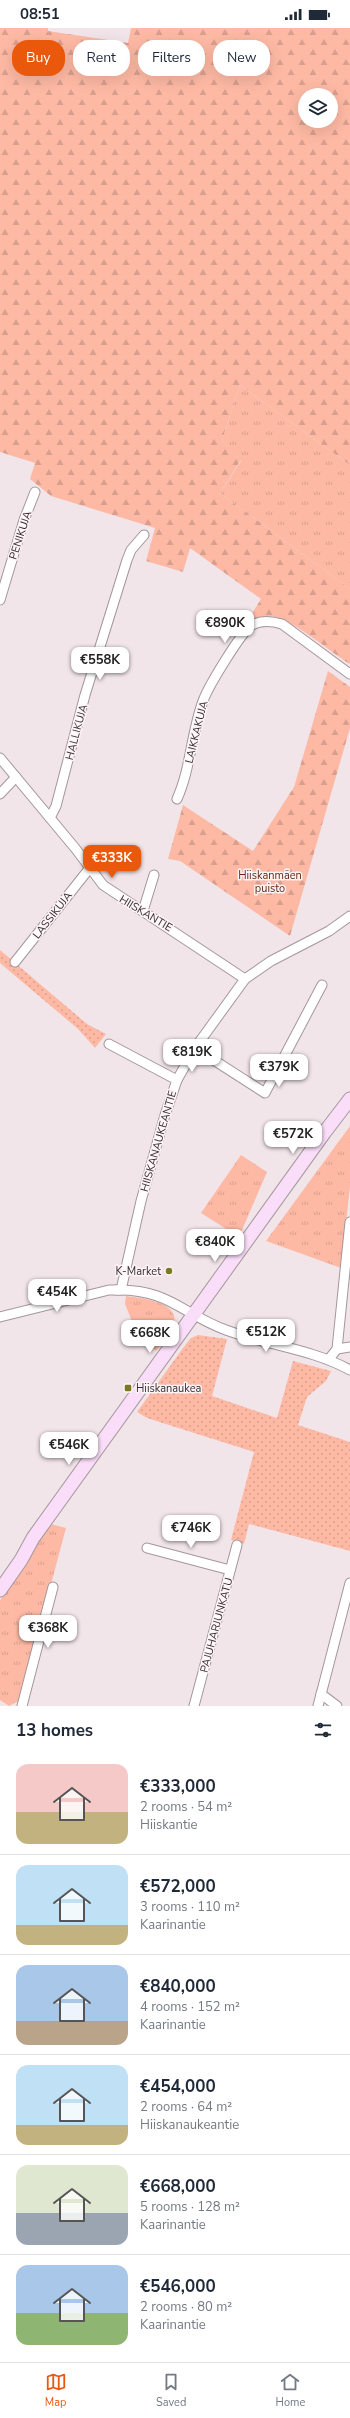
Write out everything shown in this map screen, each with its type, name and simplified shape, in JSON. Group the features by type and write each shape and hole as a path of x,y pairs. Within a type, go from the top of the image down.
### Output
{"main road":[{"path":"0,1590 21,1560 33,1538 350,1099"},
{"path":"0,1576 15,1556 33,1538"}],"street":[{"name":"PENIKUJA","path":"0,600 24,520 35,492"},
{"name":"HALLIKUJA","path":"50,818 56,806 85,695 127,560 131,550 144,535"},
{"name":"LAIKKAKUJA","path":"177,799 184,780 205,696 239,640 252,626 270,621 282,624 350,674"},
{"name":"HIISKANTIE","path":"0,758 50,818 89,869 110,891 143,911 245,979"},
{"path":"0,794 16,776"},
{"name":"LASSIKUJA","path":"15,962 89,869"},
{"path":"143,911 154,875"},
{"name":"HIISKANAUKEANTIE","path":"0,1317 109,1290 121,1290 148,1173 177,1080 195,1048 245,979 271,961 330,931 350,916"},
{"path":"195,1048 265,1093 322,985"},
{"path":"109,1044 177,1080"},
{"path":"329,1359 337,1349 350,1222"},
{"name":"HIISKANAUKEANTIE","path":"109,1290 127,1290 156,1294 226,1330 329,1359 350,1370"},
{"path":"337,1349 350,1347"},
{"name":"PAJUHARJUNKATU","path":"194,1706 237,1545"},
{"path":"147,1548 230,1570"},
{"path":"318,1706 350,1583"},
{"path":"22,1706 53,1587"},
{"path":"321,1694 337,1706"}],"green space":[{"path":"0,28 48,28 48,31 108,40 73,40 73,76 130,76 130,40 129,40 131,28 350,28 350,465 240,385 222,440 241,460 220,493 350,589 350,664 298,628 277,617 269,616 248,620 261,599 190,548 183,572 146,561 155,528 51,496 30,479 35,463 0,452"},
{"path":"240,385 350,465 350,589 220,493 241,461 222,440"},
{"name":"Hiiskanmäen puisto","path":"328,671 350,687 350,728 290,936 180,861 168,859 183,805 253,851 294,787"},
{"path":"0,950 87,1024 106,1034 95,1048 78,1029 0,963"},
{"path":"350,1126 350,1187 341,1268 266,1241"},
{"path":"241,1155 267,1172 239,1237 201,1213"},
{"path":"126,1296 142,1298 160,1303 173,1312 175,1319 173,1328 156,1351 137,1334 125,1304"},
{"path":"198,1335 227,1339 212,1396 277,1418 293,1361 331,1371 326,1381 307,1397 298,1425 350,1442 350,1551 249,1524 244,1544 231,1540 254,1452 147,1418 137,1412 183,1348 191,1338"},
{"path":"51,1524 66,1528 20,1700 9,1706 0,1700 0,1601 6,1588"}],"place":[{"name":"K-Market","path":"169,1271"},
{"name":"Hiiskanaukea","path":"128,1388"}]}
